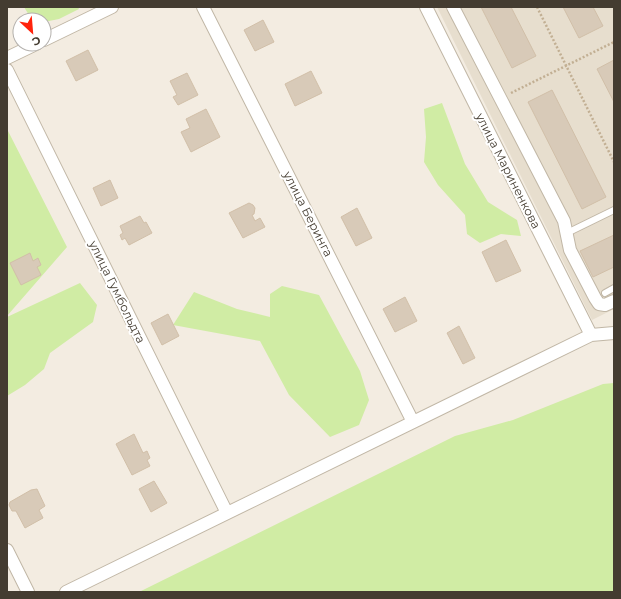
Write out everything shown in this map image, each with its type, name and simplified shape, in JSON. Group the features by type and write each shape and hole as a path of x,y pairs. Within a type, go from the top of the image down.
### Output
{"street":[{"path":"52,36 112,7"},
{"name":"улица Беринга","path":"203,7 413,422"},
{"name":"улица Мариненкова","path":"426,7 591,335"},
{"path":"453,7 564,221 570,250 595,298 599,304 605,305 610,297"},
{"path":"7,58 19,52"},
{"name":"улица Гумбольдта","path":"7,70 227,513"},
{"path":"66,592 591,335 614,333"},
{"path":"7,550 28,592"}],"lane":[{"path":"567,233 614,210"},
{"path":"610,297 614,288"}],"path":[{"path":"536,7 614,162"},
{"path":"500,98 614,42"}],"shaded area":[{"path":"437,7 614,7 614,309 592,320"}],"green space":[{"path":"24,7 78,7 79,9 59,19 52,20 52,12 27,12"},
{"path":"442,103 465,164 488,202 517,220 521,236 501,234 480,243 467,234 465,215 438,185 424,162 426,137 424,109"},
{"path":"7,129 67,247 7,316"},
{"path":"80,283 97,305 93,322 50,353 44,369 25,385 7,396 7,317"},
{"path":"282,286 319,295 360,371 369,400 359,425 330,437 289,395 260,341 173,325 194,292 237,309 270,317 270,294"},
{"path":"614,383 614,592 139,592 455,436 513,420 603,384"}],"building":[{"path":"481,7 511,7 536,56 512,68"},
{"path":"563,7 593,7 603,26 579,38"},
{"path":"263,20 274,42 255,51 244,30"},
{"path":"88,50 98,70 76,81 66,61"},
{"path":"614,60 614,102 597,69"},
{"path":"311,71 322,93 295,106 285,84"},
{"path":"187,73 198,95 178,105 173,97 177,95 170,81"},
{"path":"552,90 606,197 582,209 528,102"},
{"path":"206,109 220,137 191,152 181,132 190,128 186,119"},
{"path":"110,180 118,198 101,206 93,188"},
{"path":"249,203 255,208 254,214 252,215 255,221 260,218 265,227 243,238 229,213"},
{"path":"357,208 372,238 356,246 341,217"},
{"path":"140,216 144,223 146,222 152,233 129,245 125,238 122,240 120,235 123,233 120,226"},
{"path":"614,235 614,267 593,277 580,251"},
{"path":"506,240 521,271 496,282 482,252"},
{"path":"30,253 33,261 38,258 41,265 37,267 41,275 21,285 10,263"},
{"path":"405,297 417,321 395,332 383,309"},
{"path":"168,314 179,336 162,345 151,323"},
{"path":"459,326 475,358 463,364 447,333"},
{"path":"134,434 143,453 147,451 150,458 147,460 150,466 132,475 116,444"},
{"path":"154,481 167,503 151,512 139,489"},
{"path":"37,489 45,506 39,510 43,518 25,528 16,511 12,511 9,505 10,502 31,490"}]}
